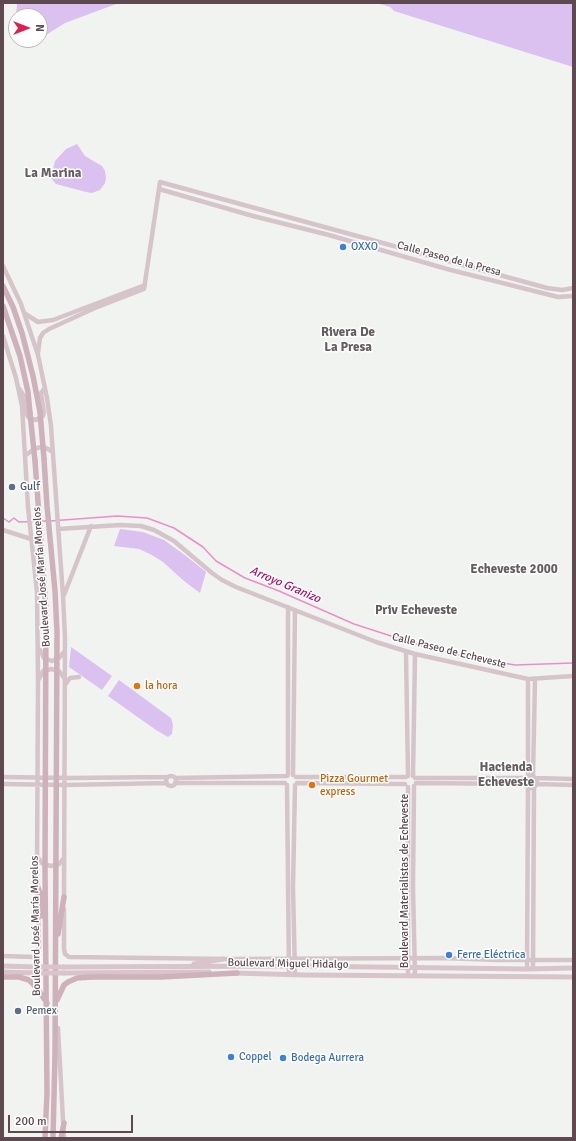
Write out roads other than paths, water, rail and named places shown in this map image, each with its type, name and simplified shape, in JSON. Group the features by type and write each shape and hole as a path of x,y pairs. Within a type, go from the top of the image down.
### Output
{"main road":[{"name":"Boulevard José María Morelos","path":"3,286 13,307 22,334 36,392 43,451 48,525 56,597 56,866 53,1138"},
{"name":"Boulevard José María Morelos","path":"3,306 20,356 28,392 46,592 45,865 47,1093 45,1138"},
{"path":"37,884 40,890 46,943"},
{"path":"55,950 64,897"},
{"path":"181,967 223,959"},
{"name":"Boulevard Miguel Hidalgo","path":"3,966 38,970"},
{"name":"Boulevard Miguel Hidalgo","path":"64,970 289,966 527,969 573,968"},
{"name":"Boulevard Miguel Hidalgo","path":"3,972 64,970 289,975 573,977"},
{"path":"55,1006 64,985 77,978 189,976 237,973"},
{"path":"3,977 19,977 29,980 37,988 47,1003"},
{"path":"61,1138 64,1123"}],"street":[{"name":"Calle Paseo de la Presa","path":"573,288 562,290 547,288 160,182 160,189 253,216 329,235 454,271 551,296 573,296"},
{"path":"145,287 160,189"},
{"path":"3,266 24,314 38,355 51,426 65,646 64,949 66,956 223,959 470,958 573,960"},
{"path":"24,314 33,321 38,322 53,320 145,287"},
{"path":"38,355 40,338 43,333 49,329 145,287"},
{"name":"Boulevard José María Morelos","path":"3,336 18,387 23,416 28,507 37,592 37,884 39,947 38,954 34,957 3,956"},
{"path":"18,387 24,396 27,416 36,420 44,416 41,394 45,388"},
{"path":"26,455 34,449 41,447 53,452"},
{"name":"Calle Paseo de Echeveste","path":"58,527 130,525 154,530 174,541 222,580 258,597 288,607 376,642 406,652 528,679 573,676"},
{"path":"63,596 91,526"},
{"path":"3,530 32,539"},
{"path":"288,607 291,776 296,784 293,886 295,975"},
{"path":"289,975 286,784 291,776 295,610"},
{"path":"38,645 42,656 46,660 52,661 57,660 63,654 65,646"},
{"path":"406,652 410,777"},
{"path":"410,777 415,654"},
{"path":"57,660 65,665"},
{"path":"38,680 40,675 46,670 57,670 61,673 65,682"},
{"path":"65,682 70,678 79,677"},
{"path":"528,679 531,777 533,969"},
{"path":"531,777 535,679"},
{"path":"167,783 166,780 168,776"},
{"path":"3,777 64,778 172,776 175,778 291,776 531,777 573,779"},
{"name":"Boulevard Materialistas de Echeveste","path":"410,777 415,785 413,887 415,976"},
{"name":"Boulevard Materialistas de Echeveste","path":"408,976 406,785 410,777"},
{"path":"531,777 525,781 531,786"},
{"path":"175,778 175,783"},
{"path":"3,784 64,785 167,783 171,786 175,783 286,784 290,787 296,784 573,785"},
{"path":"527,969 531,786"},
{"path":"37,856 39,861 45,865 56,866 64,857"},
{"name":"Boulevard José María Morelos","path":"55,1006 64,1138"}],"waterway":[{"name":"Arroyo Granizo","path":"50,521 117,516 147,518 174,528 203,547 216,561 245,578 279,591 354,624 422,646 468,657 515,665 573,663"},
{"name":"Arroyo Granizo","path":"3,518 9,522 14,518 19,522 46,521"}],"place":[{"name":"OXXO","path":"343,247"},
{"name":"Gulf","path":"12,487"},
{"name":"la hora","path":"137,686"},
{"name":"Pizza Gourmet express","path":"312,785"},
{"name":"Ferre Eléctrica","path":"449,955"},
{"name":"Pemex","path":"18,1011"},
{"name":"Coppel","path":"231,1057"},
{"name":"Bodega Aurrera","path":"283,1058"}],"district":[{"name":"La Marina","path":"53,174"},
{"name":"Rivera De La Presa","path":"348,340"},
{"name":"Echeveste 2000","path":"514,570"},
{"name":"Priv Echeveste","path":"416,611"},
{"name":"Hacienda Echeveste","path":"506,776"}]}
